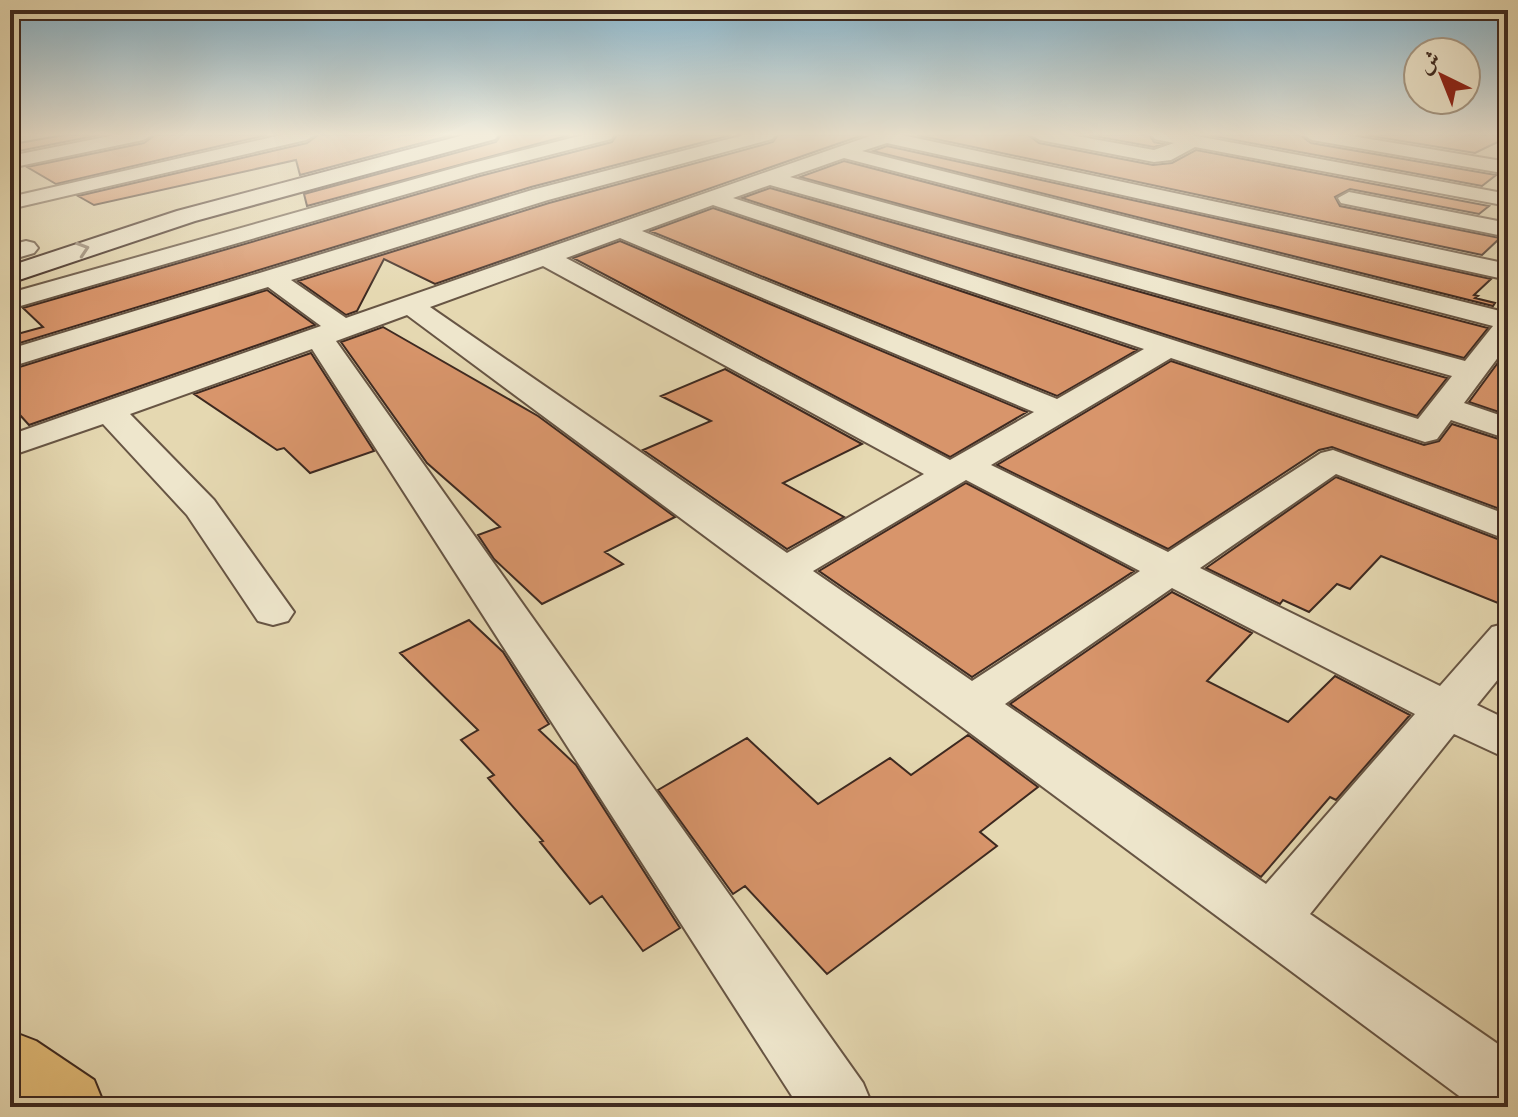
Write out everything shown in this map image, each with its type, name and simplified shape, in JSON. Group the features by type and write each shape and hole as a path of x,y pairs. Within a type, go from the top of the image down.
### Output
{"highway":[{"path":"10,1066 67,1107"}],"street":[{"path":"10,203 79,187"},
{"path":"15,252 242,187"},
{"path":"10,275 186,216 294,187"},
{"path":"10,301 435,187"},
{"path":"10,358 269,276 569,187"},
{"path":"10,446 743,187"},
{"path":"804,187 1488,364"},
{"path":"712,198 1425,432 1444,407 1488,364 1508,323 979,187"},
{"path":"1121,187 1508,272"},
{"path":"1438,187 1508,200"},
{"path":"1330,194 1508,230"},
{"path":"622,231 1059,411"},
{"path":"545,257 958,470 1168,569 1508,741"},
{"path":"269,276 331,333 839,1107"},
{"path":"410,305 1508,1091"},
{"path":"783,572 1167,348"},
{"path":"1444,407 1508,429"},
{"path":"109,411 201,508 273,612"},
{"path":"970,705 1333,460 1508,528"},
{"path":"1270,920 1508,637"}],"building":[{"path":"116,187 174,187 94,205 78,196"},
{"path":"329,187 377,187 307,206 304,194"},
{"path":"441,187 531,187 10,346 10,336 43,327 23,308"},
{"path":"607,187 713,187 435,284 384,259 357,311 346,315 298,281"},
{"path":"837,187 945,187 1488,328 1464,358"},
{"path":"1018,187 1074,187 1491,279 1474,295 1478,296 1475,298 1495,303 1493,306"},
{"path":"1162,187 1390,187 1489,206 1479,214 1350,189 1335,197 1340,206 1500,238 1482,255"},
{"path":"770,188 1447,378 1417,416 742,198"},
{"path":"713,208 1137,350 1057,396 650,231"},
{"path":"620,241 1027,412 950,457 573,258"},
{"path":"267,290 315,325 29,425 10,404 10,378 18,376 13,369"},
{"path":"383,327 538,416 675,517 605,552 623,564 542,604 494,559 478,535 500,527 427,463 341,342"},
{"path":"1508,349 1508,415 1469,402"},
{"path":"311,353 374,451 310,473 284,448 277,450 194,394"},
{"path":"1171,361 1424,445 1439,441 1452,424 1508,442 1508,512 1332,447 1319,450 1168,549 997,465"},
{"path":"725,369 862,444 783,483 844,517 787,549 643,450 711,421 661,396"},
{"path":"1336,477 1508,543 1508,607 1381,556 1350,589 1337,584 1309,612 1283,600 1280,604 1206,568"},
{"path":"966,483 1134,571 972,677 819,571"},
{"path":"1172,592 1252,633 1207,681 1288,722 1335,676 1410,715 1336,800 1330,797 1261,877 1010,704"},
{"path":"469,620 503,652 549,724 539,730 576,765 680,928 643,951 602,896 590,904 540,842 543,841 488,778 494,775 461,740 478,730 400,653"},
{"path":"968,735 1038,787 980,832 997,846 827,974 745,886 733,894 658,790 747,738 818,804 890,758 911,775"}]}
